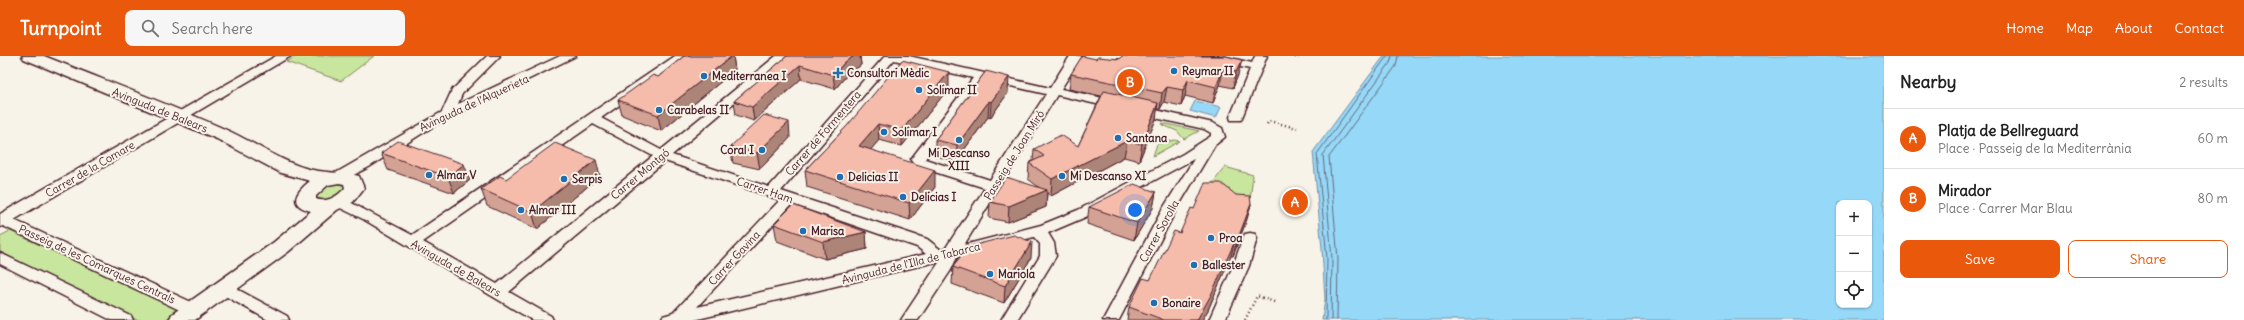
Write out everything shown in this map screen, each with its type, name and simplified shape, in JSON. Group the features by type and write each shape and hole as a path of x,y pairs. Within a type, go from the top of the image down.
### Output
{"street":[{"name":"Avinguda de Balears","path":"30,56 251,148 288,169"},
{"name":"Carrer de la Comare","path":"1,220 284,56"},
{"path":"447,114 456,93 494,56"},
{"name":"Avinguda de l’Alquerieta","path":"341,190 380,154 404,137 447,114 527,78 570,56"},
{"path":"412,242 683,56"},
{"name":"Carrer Montgó","path":"498,292 783,56"},
{"path":"892,56 1200,124 1214,129 1219,135 1210,144"},
{"name":"Carrer de Formentera","path":"772,192 892,56"},
{"name":"Passeig de Joan Miró","path":"909,320 946,266 945,255 994,186 1076,56"},
{"path":"1206,56 1240,64 1258,62 1236,117"},
{"path":"981,76 918,159 921,163 994,186"},
{"name":"Carrer Ham","path":"593,119 663,156 922,243 945,255"},
{"name":"Avinguda de l'Illa de Tabarca","path":"673,319 945,255 1038,231 1083,213 1210,144"},
{"name":"Carrer Sorolla","path":"1111,320 1169,210 1210,144"},
{"path":"288,169 311,176 341,190"},
{"path":"288,169 301,183 308,199 323,207 341,190"},
{"path":"290,238 301,224 308,199 315,184 341,190"},
{"name":"Avinguda de Balears","path":"341,190 368,216 545,320"},
{"path":"187,315 290,238 341,190"},
{"name":"Carrer Gavina","path":"673,319 790,198"},
{"name":"Passeig de les Comarques Centrals","path":"1,220 187,315"},
{"path":"1009,320 1048,256 1047,243 1038,231"},
{"path":"1217,320 1241,266 1250,238"},
{"path":"0,258 125,320"},
{"path":"224,288 281,320"}],"path":[{"path":"1291,56 1299,58"},
{"path":"1267,124 1269,121 1297,128"},
{"path":"1245,320 1257,296 1277,303"}],"green space":[{"path":"297,56 374,56 341,81 286,62"},
{"path":"1162,123 1199,131 1184,139 1177,131 1163,125"},
{"path":"1175,140 1180,141 1153,156 1157,144"},
{"path":"1225,167 1253,175 1250,201 1209,188"},
{"path":"337,183 346,187 335,200 315,201 313,195 322,186"},
{"path":"10,231 179,309 165,320 137,320 0,252 0,236"}],"water":[{"path":"1384,56 1884,56 1884,320 1322,320 1325,299 1313,152"},
{"path":"1195,101 1221,107 1216,118 1190,111"}],"building":[{"path":"684,56 732,56 658,115 618,100 653,75 658,77"},
{"path":"787,56 854,56 845,62 833,75 800,65 752,107 734,101"},
{"path":"1082,56 1096,59 1098,57 1119,59 1122,56 1226,56 1242,60 1236,72 1223,69 1216,87 1188,80 1183,90 1167,87 1162,93 1071,74"},
{"path":"902,60 949,72 902,130 878,124 859,146 935,170 909,203 805,170 847,126"},
{"path":"986,71 1009,77 991,102 989,101 957,145 935,140"},
{"path":"1104,91 1158,103 1142,144 1127,141 1052,179 1029,163 1044,156 1034,149 1061,135 1078,146"},
{"path":"764,115 789,122 757,153 730,147"},
{"path":"398,141 464,164 448,177 381,153"},
{"path":"555,143 596,160 532,212 481,189 500,176 506,179"},
{"path":"1006,177 1047,190 1009,206 990,202"},
{"path":"1205,183 1221,183 1236,195 1250,196 1251,204 1237,241 1235,241 1211,295 1197,320 1164,320 1129,307 1143,278 1150,280 1174,231 1180,233 1191,208 1194,209"},
{"path":"1134,184 1156,192 1137,223 1089,207"},
{"path":"793,205 866,232 823,242 774,224"},
{"path":"1014,235 1032,242 1005,286 953,267 967,247"}],"place":[{"name":"Reymar II","path":"1174,71"},
{"name":"Consultori Mèdic","path":"838,73"},
{"name":"Mediterranea I","path":"704,76"},
{"name":"Mirador","path":"1130,82"},
{"name":"Solimar II","path":"919,90"},
{"name":"Carabelas II","path":"659,110"},
{"name":"Solimar I","path":"884,132"},
{"name":"Santana","path":"1118,138"},
{"name":"Mi Descanso XIII","path":"959,140"},
{"name":"Coral I","path":"762,150"},
{"name":"Almar V","path":"429,175"},
{"name":"Mi Descanso XI","path":"1062,176"},
{"name":"Delicias II","path":"840,177"},
{"name":"Serpis","path":"564,179"},
{"name":"Delicias I","path":"903,197"},
{"name":"Platja de Bellreguard","path":"1295,202"},
{"name":"Almar III","path":"521,210"},
{"name":"Marisa","path":"803,231"},
{"name":"Proa","path":"1211,238"},
{"name":"Ballester","path":"1194,265"},
{"name":"Mariola","path":"990,274"},
{"name":"Bonaire","path":"1154,303"}]}
